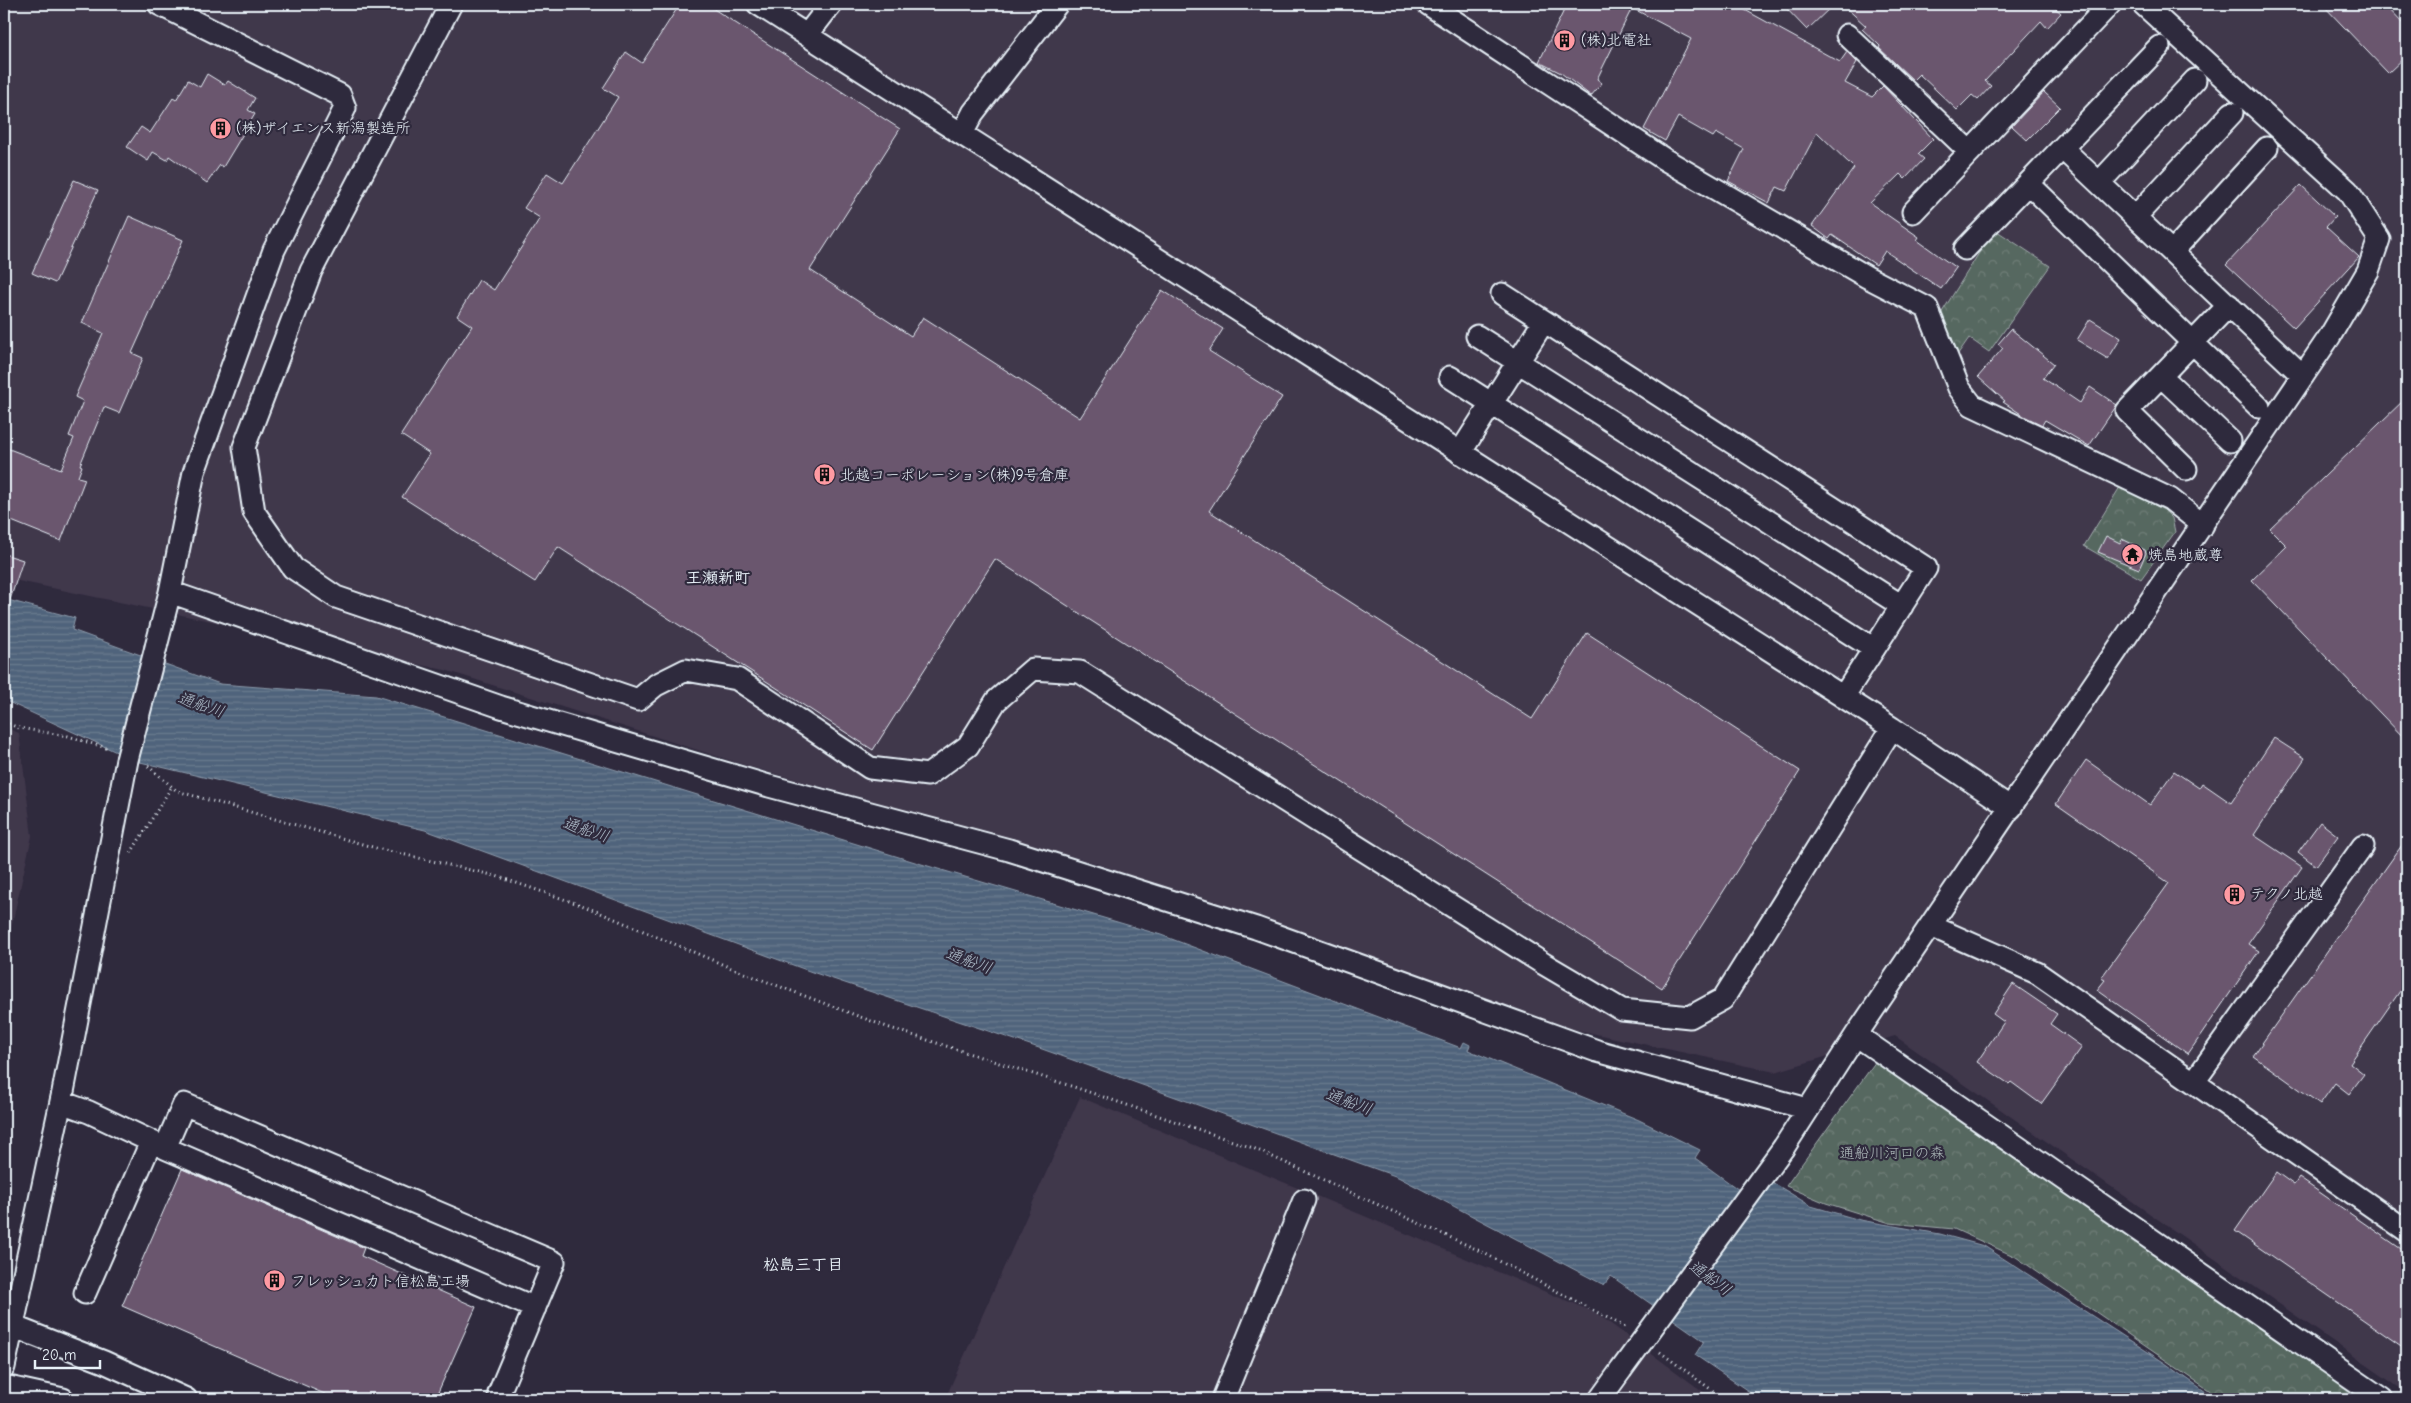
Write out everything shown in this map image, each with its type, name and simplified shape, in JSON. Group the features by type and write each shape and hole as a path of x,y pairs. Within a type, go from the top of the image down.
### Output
{"street":[{"path":"4,1367 61,1102 128,758 170,592 197,463 274,250 344,108 340,95 159,4"},
{"path":"451,4 310,271 244,446 254,512 293,568 336,597 638,700 656,685 686,670 737,680 870,768 928,775 968,746 996,701 1033,668 1080,672 1535,959 1622,1010 1690,1017 1723,1000 1892,728"},
{"path":"758,4 1892,728 2011,808"},
{"path":"806,35 831,4"},
{"path":"962,134 973,113 1057,4"},
{"path":"1428,4 1664,159 1867,276 1927,308 1959,388 1972,405 2170,500 2202,525"},
{"path":"1912,212 2110,4"},
{"path":"1600,1399 1784,1146 1856,1035 2330,336 2368,271 2379,240 2348,191 2143,4"},
{"path":"1847,35 1970,152"},
{"path":"1965,249 2160,47"},
{"path":"2099,183 2195,80"},
{"path":"2134,217 2232,113"},
{"path":"2172,252 2267,148"},
{"path":"2063,149 2303,376"},
{"path":"2029,184 2259,406"},
{"path":"1502,294 1926,568 1843,697"},
{"path":"2186,469 2127,411 2229,305"},
{"path":"1460,453 1544,321"},
{"path":"1477,336 1902,606"},
{"path":"2161,376 2230,441"},
{"path":"1450,377 1874,649"},
{"path":"170,592 501,707 769,786 1009,850 1256,928 1597,1051 1808,1109"},
{"path":"2194,1082 2363,846"},
{"path":"1931,926 2037,973 2407,1231"},
{"path":"1856,1035 2382,1399"},
{"path":"61,1102 89,1112 158,1145 535,1308"},
{"path":"86,1293 158,1145 184,1104 554,1262 499,1393 500,1399"},
{"path":"1223,1399 1304,1200"},
{"path":"10,1335 104,1362 186,1399"},
{"path":"4,1386 63,1399"}],"path":[{"path":"4,722 19,728 68,736 128,758 178,791 376,848 496,876 584,906 736,970 887,1027 1077,1088 1253,1148 1478,1250 1529,1278 1620,1322 1634,1332"},
{"path":"128,858 172,786"},
{"path":"1655,1348 1724,1399"}],"shaded area":[{"path":"4,4 2407,4 2407,1393 1895,1036 1775,1072 1535,1021 1095,863 751,767 445,670 4,578"},
{"path":"4,727 19,733 32,836 4,959"},
{"path":"1080,1097 1596,1313 1713,1399 945,1399"}],"green space":[{"path":"1994,229 2050,266 1989,352 1969,338 1955,358 1939,317"},
{"path":"2120,487 2164,510 2172,518 2175,532 2141,579 2084,546"},
{"name":"通船川河口の森","path":"1876,1061 2372,1399 2222,1399 2016,1257 1954,1229 1890,1223 1826,1203 1786,1186"}],"water":[{"name":"通船川","path":"4,599 75,618 72,630 220,684 376,696 928,866 1161,935 1461,1048 1464,1042 1470,1045 1468,1050 1639,1120 1700,1150 1695,1158 1746,1195 1762,1176 1811,1206 1860,1220 1940,1234 1984,1246 2165,1363 2216,1399 1760,1399 1695,1355 1704,1341 1611,1276 1604,1285 1398,1177 1042,1049 812,972 425,830 136,761 4,700"}],"building":[{"name":"北越コーポレーション(株)9号倉庫","path":"680,4 706,4 900,129 810,270 911,336 923,317 1080,418 1162,290 1223,329 1209,351 1282,397 1209,511 1532,719 1587,633 1800,771 1662,988 995,559 873,750 558,547 535,582 402,497 430,454 401,435 472,326 457,316 479,280 494,290 540,218 524,208 547,173 563,183 618,97 603,88 626,52 642,63"},
{"path":"1567,4 1734,4 1840,62 1847,52 1857,62 1845,83 1872,97 1883,86 1933,139 1918,154 1924,159 1905,179 1900,174 1870,203 1919,237 1917,240 1956,268 1941,289 1885,251 1876,265 1832,235 1829,239 1812,226 1854,168 1817,132 1786,191 1777,187 1769,203 1728,181 1744,149 1716,133 1713,137 1678,117 1665,141 1644,129 1691,39 1632,8 1597,79 1602,83 1591,96 1561,73 1539,62"},
{"path":"1782,4 1834,4 1807,30"},
{"path":"1842,4 2057,4 2054,7 2061,13 2047,28 2041,21 1985,81 1991,86 1978,100 1972,95 1957,110 1919,74 1913,80 1879,48 1880,46 1862,29 1866,26"},
{"path":"2322,4 2384,4 2407,28 2407,55 2388,73"},
{"path":"207,74 225,85 228,81 255,98 248,110 255,114 223,167 220,165 207,183 169,156 167,160 153,152 148,161 127,147 141,127 150,133 173,98 176,100 188,80 200,87"},
{"path":"2044,92 2060,107 2027,140 2012,126"},
{"path":"74,180 98,190 55,283 32,273"},
{"path":"2301,185 2335,217 2326,227 2359,257 2294,328 2226,265"},
{"path":"129,216 183,240 132,353 143,358 119,413 104,407 80,465 82,466 78,477 85,479 61,541 4,518 4,447 61,469 74,438 69,436 83,401 75,397 103,333 82,323"},
{"path":"2090,319 2121,338 2108,359 2077,340"},
{"path":"2011,329 2054,364 2043,378 2080,403 2090,387 2117,405 2089,446 2045,420 2042,425 2024,416 2003,402 2005,401 1978,377 2003,348 1998,344"},
{"path":"2407,397 2407,741 2252,580 2287,546 2270,529"},
{"path":"2106,536 2120,543 2122,539 2145,550 2146,553 2139,569 2098,552"},
{"path":"4,554 23,560 7,609 4,609"},
{"name":"テクノ北越","path":"2274,738 2305,758 2254,835 2302,867 2248,944 2259,951 2188,1054 2097,990 2105,980 2101,978 2169,883 2056,804 2086,760 2150,805 2174,771 2199,788 2202,783 2231,803"},
{"path":"2320,822 2338,836 2316,866 2298,852"},
{"path":"2407,838 2407,981 2350,1063 2364,1074 2349,1094 2335,1083 2320,1104 2253,1056"},
{"path":"2013,984 2057,1014 2050,1024 2082,1047 2041,1104 2011,1082 2009,1084 1977,1062 2004,1022 1993,1014"},
{"name":"フレッシュカト信松島工場","path":"182,1169 364,1248 361,1256 476,1307 435,1399 336,1399 122,1306"},
{"path":"2276,1172 2294,1185 2299,1178 2407,1253 2407,1350 2235,1231"}],"place":[{"name":"(株)北電社","path":"1565,40"},
{"name":"(株)ザイエンス新潟製造所","path":"220,128"},
{"name":"北越コーポレーション(株)9号倉庫","path":"824,475"},
{"name":"焼島地蔵尊","path":"2132,555"},
{"name":"テクノ北越","path":"2234,894"},
{"name":"フレッシュカト信松島工場","path":"275,1281"}],"district":[{"name":"王瀬新町","path":"718,578"},
{"name":"松島三丁目","path":"803,1265"}]}
